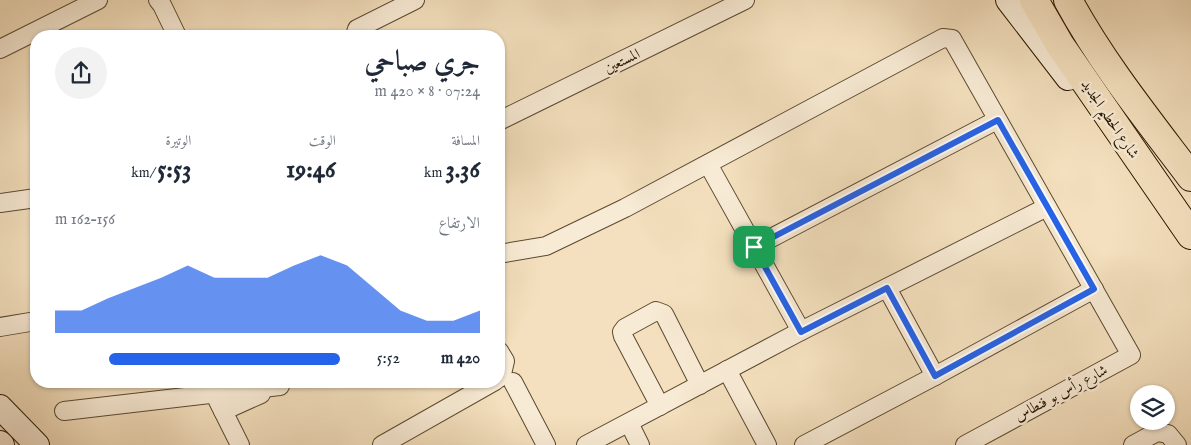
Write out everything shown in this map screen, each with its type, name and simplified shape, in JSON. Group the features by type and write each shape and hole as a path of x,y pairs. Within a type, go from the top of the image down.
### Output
{"main road":[{"name":"شارع الحطيم الجديد","path":"1034,0 1060,45 1191,235"},
{"name":"شارع الحطيم الجديد","path":"1068,0 1079,12 1145,118 1191,177"}],"street":[{"path":"38,30 98,0"},
{"path":"158,0 174,30"},
{"path":"357,30 415,0"},
{"name":"المستعين","path":"505,118 745,0"},
{"path":"1008,0 1067,76 1126,142"},
{"path":"0,49 30,34"},
{"path":"505,253 546,246 708,164 943,38 952,39 1094,289 804,445"},
{"path":"754,247 998,120"},
{"path":"708,164 801,332"},
{"path":"0,203 30,199"},
{"path":"586,445 727,370 1047,207"},
{"path":"887,288 935,376"},
{"name":"شارع رأس بو فنطاس","path":"969,444 1131,355 1094,289"},
{"path":"660,406 622,332 624,328 656,311 664,314 700,385"},
{"path":"0,327 30,322"},
{"path":"727,370 767,445"},
{"path":"506,380 546,445"},
{"path":"64,411 256,388"},
{"path":"223,411 275,388"},
{"path":"382,445 483,388"},
{"path":"214,394 240,445"},
{"path":"0,407 37,445"},
{"path":"629,423 640,445"},
{"path":"1132,445 1157,432 1163,432 1173,438 1176,445"}],"route":[{"path":"998,120 1094,289 935,376 887,288 801,332 754,247 998,120"}]}
